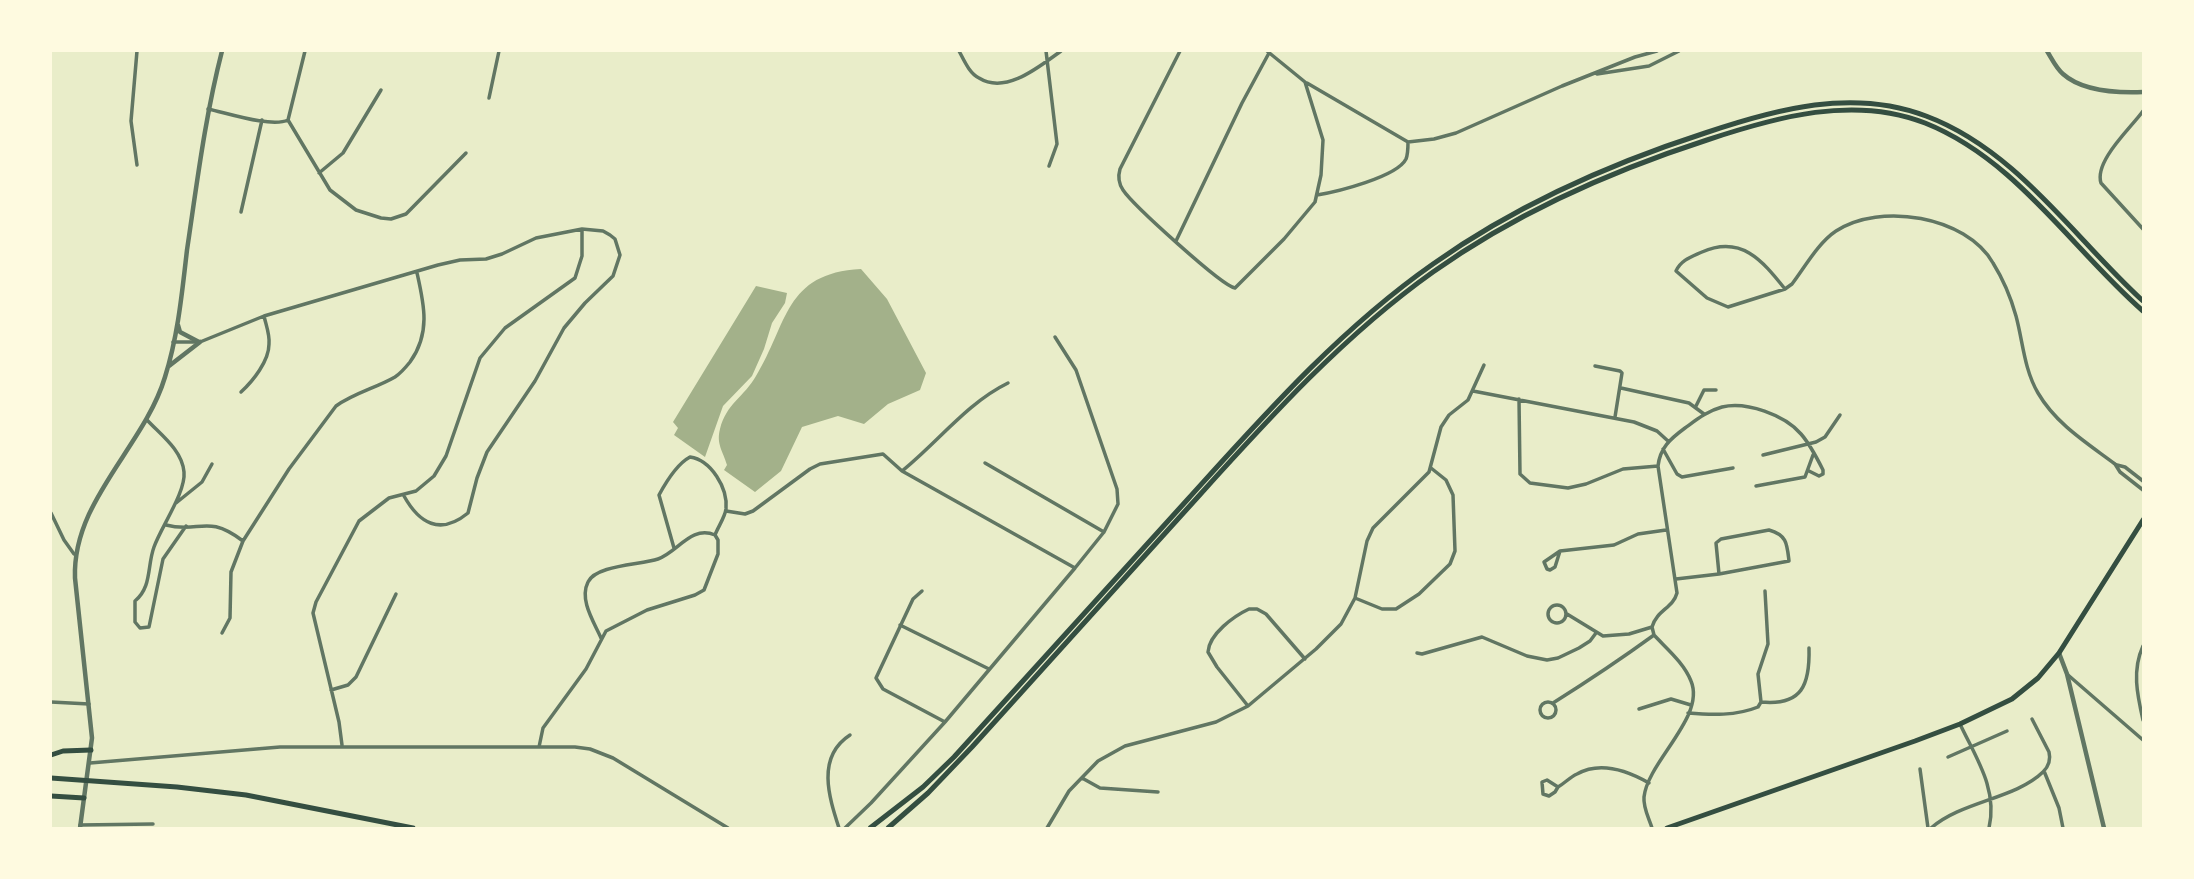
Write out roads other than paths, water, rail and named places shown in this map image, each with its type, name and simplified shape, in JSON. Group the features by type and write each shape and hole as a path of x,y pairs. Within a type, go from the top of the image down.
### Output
{"main road":[{"path":"870,828 915,794 954,757 1259,420 1348,332 1405,284 1482,231 1565,188 1624,162 1723,127 1815,104 1864,102 1911,111 1956,129 2004,163 2143,301"},
{"path":"888,828 928,793 972,747 1230,461 1348,342 1403,294 1454,257 1526,215 1611,175 1720,136 1802,115 1854,110 1905,117 1954,137 1997,166 2143,311"},
{"path":"1667,828 1960,724 2012,699 2038,678 2059,653 2143,520"},
{"path":"51,755 63,751 92,750"},
{"path":"51,776 246,795 392,827 400,824 413,828"},
{"path":"51,796 84,798"}],"street":[{"path":"136,165 131,121 137,51"},
{"path":"153,824 80,827 92,750 74,554 87,517 147,420 168,366 177,324 207,109 222,51"},
{"path":"305,51 288,120 330,190 346,205 391,219 406,214 466,153"},
{"path":"489,98 499,51"},
{"path":"959,51 972,73 985,81 1010,81 1020,78 1060,51"},
{"path":"1046,51 1057,144 1049,166"},
{"path":"1180,51 1118,175 1123,191 1230,288 1238,287 1315,202 1323,140 1305,82"},
{"path":"1176,241 1268,52 1305,82 1408,142 1456,133 1620,62 1657,51"},
{"path":"1595,74 1649,66 1679,51"},
{"path":"2047,51 2061,73 2091,88 2143,92"},
{"path":"319,173 343,153 380,90"},
{"path":"207,109 281,123 288,120"},
{"path":"2143,111 2106,159 2099,174 2101,183 2143,229"},
{"path":"241,212 262,120"},
{"path":"1317,195 1343,191 1394,169 1406,158 1408,142"},
{"path":"1785,289 1771,271 1750,253 1736,247 1716,246 1682,262 1676,271 1707,298 1728,307 1785,289 1835,231 1852,223 1873,216 1895,216 1936,222 1955,229 1986,252 1994,264 2010,298 2030,378 2049,410 2061,423 2115,464 2125,467 2143,481"},
{"path":"342,746 340,722 321,651 314,608 359,521 389,498 404,496 422,486 440,467 458,425 474,370 495,338 575,278 582,256 582,229"},
{"path":"168,366 200,342 264,316 460,260 485,259 536,238 582,229 603,231 610,235 617,244 620,260 613,276 564,328 535,381 487,452 468,513 451,524 427,522 414,514 404,496"},
{"path":"222,633 230,618 231,572 243,541 289,469 336,406 394,378 415,354 425,330 425,313 417,273"},
{"path":"241,392 268,353 270,341 264,316"},
{"path":"177,324 180,332 200,342"},
{"path":"845,828 872,803 990,669 1104,532 1118,504 1117,489 1076,370 1055,337"},
{"path":"173,342 200,342"},
{"path":"1047,828 1069,790 1098,761 1125,746 1216,722 1248,706 1305,659 1341,624 1355,597 1367,541 1373,528 1414,488 1430,468 1441,427 1449,415 1468,400 1484,365"},
{"path":"1595,366 1620,370 1623,377 1615,417"},
{"path":"902,471 936,443 986,394 1009,383"},
{"path":"1621,388 1689,403 1704,414"},
{"path":"1696,407 1704,390 1716,390"},
{"path":"1473,391 1615,417 1649,426 1663,435 1668,442"},
{"path":"1519,399 1520,474 1531,483 1568,488 1623,469 1658,466"},
{"path":"1652,828 1644,801 1649,783 1688,713 1694,692 1688,673 1654,635 1652,627 1657,614 1676,599 1678,593 1658,466 1663,449 1704,414 1730,406 1762,411 1791,425 1808,443 1823,474 1816,476 1809,471"},
{"path":"1763,454 1816,442 1825,437 1840,415"},
{"path":"147,420 180,457 184,480 154,547 144,594 135,601 135,622 140,628 149,627 163,559 186,526"},
{"path":"1663,449 1677,474 1682,477 1733,468"},
{"path":"726,511 745,514 753,511 820,464 883,454 902,471 1075,568"},
{"path":"1756,486 1805,477 1813,456"},
{"path":"674,548 659,495 682,462 690,457 701,460 712,470 723,492 726,511 715,535"},
{"path":"985,463 1104,532"},
{"path":"174,505 202,482 212,464"},
{"path":"2115,464 2120,472 2143,490"},
{"path":"1355,597 1382,609 1396,609 1419,593 1450,564 1455,551 1453,495 1446,480 1430,468"},
{"path":"51,513 74,554"},
{"path":"166,524 176,527 203,524 221,527 243,541"},
{"path":"1560,551 1555,567 1547,569 1544,562 1560,551 1614,545 1637,534 1667,530"},
{"path":"1676,579 1719,573 1789,561 1784,538 1769,530 1721,539 1716,543 1719,573"},
{"path":"601,638 585,599 586,585 592,576 602,570 659,558 698,534 715,535"},
{"path":"539,748 543,728 586,669 601,638 611,626 704,590 718,554 718,540 715,535"},
{"path":"1688,713 1739,713 1758,707 1758,674 1768,644 1765,591"},
{"path":"922,592 913,599 877,672 878,684 945,722"},
{"path":"331,690 348,685 356,677 396,594"},
{"path":"1567,614 1555,624 1550,620 1548,611 1559,605 1567,614 1603,636 1629,634 1652,627"},
{"path":"1248,706 1208,652 1213,638 1235,618 1249,609 1264,612 1305,659"},
{"path":"900,625 990,669"},
{"path":"1417,653 1422,654 1482,637 1527,656 1547,660 1579,648 1596,633"},
{"path":"1553,703 1554,716 1548,719 1542,712 1542,704 1550,701 1553,703 1599,675 1654,635"},
{"path":"2143,646 2138,657 2136,677 2143,720"},
{"path":"1760,702 1787,700 1803,689 1809,675 1809,648"},
{"path":"2059,653 2067,674 2104,828"},
{"path":"2067,674 2143,740"},
{"path":"1639,709 1671,699 1691,705"},
{"path":"51,702 89,704"},
{"path":"1920,769 1930,828 1945,818 2020,786 2044,771 2050,758 2049,752 2032,719"},
{"path":"1960,724 1992,797 1989,828"},
{"path":"1948,757 2007,731"},
{"path":"839,828 829,793 827,774 835,751 841,741 850,735"},
{"path":"90,763 280,747 575,747 603,754 728,828"},
{"path":"1558,787 1547,780 1541,785 1543,794 1549,796 1576,774 1597,767 1621,771 1649,783"},
{"path":"2044,771 2059,808 2063,828"},
{"path":"1083,778 1100,788 1158,792"}]}
